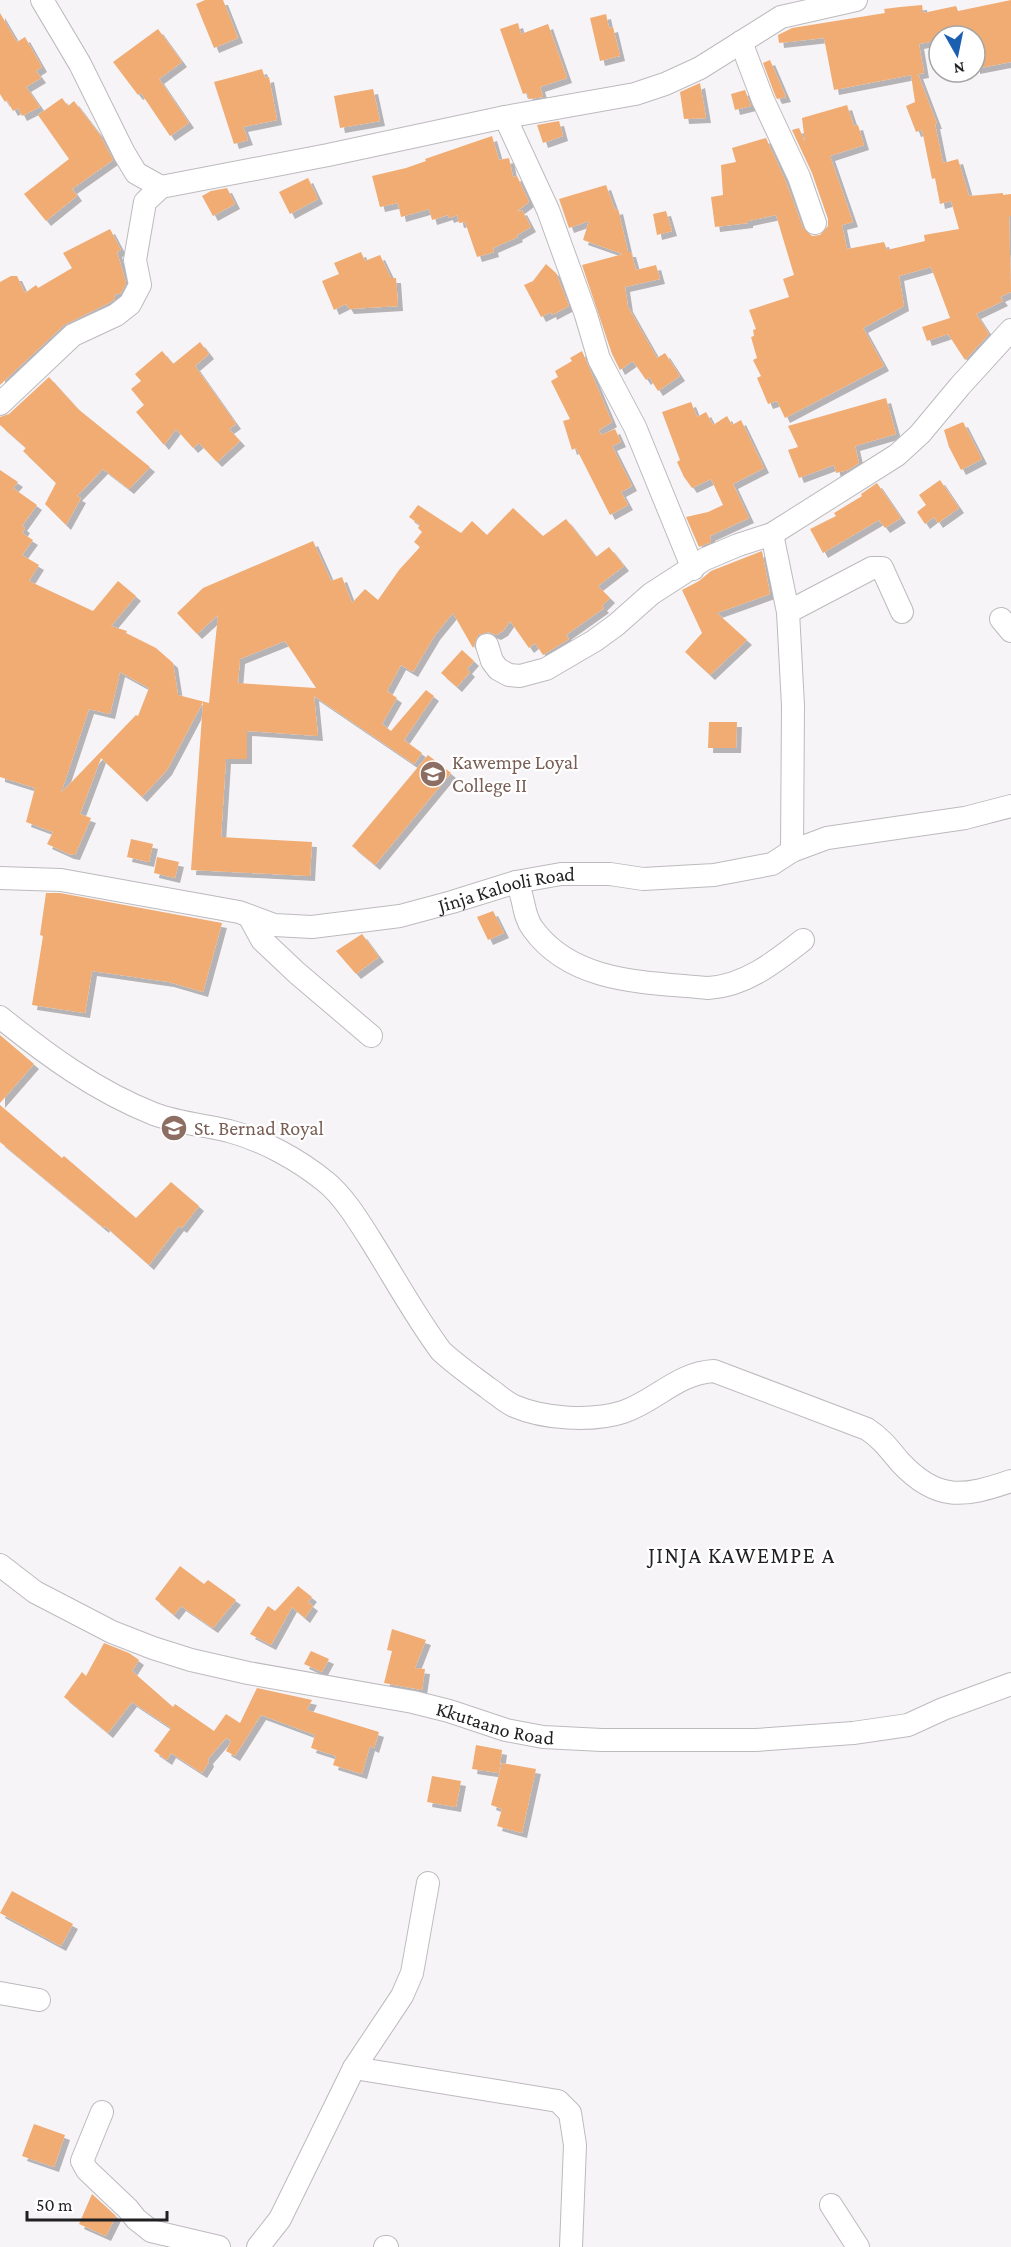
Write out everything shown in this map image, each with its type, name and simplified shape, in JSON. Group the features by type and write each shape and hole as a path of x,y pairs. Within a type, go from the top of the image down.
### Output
{"street":[{"path":"42,0 80,64 136,173 161,187"},
{"path":"0,404 73,335 116,315 129,304 140,285 135,260 145,202 161,187 505,117 635,94 700,68 781,17 856,0"},
{"path":"741,42 763,100 799,177 815,223"},
{"path":"505,117 549,210 599,359 635,427 693,569"},
{"path":"487,645 492,661 498,669 510,675 520,676 546,669 594,641 651,594 693,569 705,559 772,534 897,455 920,434 1011,330"},
{"path":"772,534 788,612 793,706 792,851"},
{"path":"788,612 866,571 882,568 902,612"},
{"name":"Jinja Kalooli Road","path":"0,878 61,880 239,912 274,925 312,927 400,916 516,882 561,874 610,874 643,879 714,875 772,864 792,851 827,838 965,818 1011,806"},
{"path":"516,882 521,889 522,902 532,928 551,949 577,966 597,974 621,979 708,988 722,987 772,965 803,940"},
{"path":"249,916 262,940 370,1036"},
{"path":"0,1017 49,1056 105,1090 154,1114 190,1125 229,1131 260,1143 296,1161 327,1183 355,1216 441,1351 456,1365 512,1406 564,1418 592,1417 623,1412 681,1379 698,1372 714,1371 867,1430 880,1438 920,1480 940,1489 960,1494 978,1492 1011,1481"},
{"name":"Kkutaano Road","path":"0,1565 35,1592 80,1616 122,1636 181,1658 248,1673 404,1700 449,1711 506,1731 543,1737 571,1740 713,1741 853,1733 908,1725 943,1708 1011,1684"},
{"path":"258,2247 280,2218 354,2068 402,1996 412,1973 428,1883"},
{"path":"0,1993 39,2000"},
{"path":"354,2068 558,2101 570,2113 575,2145 571,2247"},
{"path":"102,2112 82,2161 87,2170 151,2231 219,2247"},
{"path":"831,2205 858,2247"}],"building":[{"path":"205,0 223,0 238,38 214,48 196,4"},
{"path":"1011,0 1011,62 987,67 987,24 927,24 927,42 919,44 924,73 918,74 937,124 935,124 943,163 958,159 969,196 1011,194 1011,216 1009,216 1011,292 1000,297 1003,301 976,314 989,334 965,360 948,334 927,341 922,327 950,318 931,267 899,276 904,306 863,328 884,366 785,418 777,401 768,404 757,378 761,376 753,360 757,358 751,337 754,336 753,330 756,329 749,310 789,297 783,279 794,275 776,215 748,221 748,223 715,227 711,197 723,195 721,165 736,162 732,148 766,138 803,228 812,236 820,235 828,226 828,219 812,173 792,130 799,128 805,142 802,118 847,105 854,126 858,125 864,145 830,156 853,222 842,225 847,249 884,242 887,250 925,241 924,235 959,229 951,201 940,204 935,178 932,179 922,130 916,132 906,106 915,102 911,75 834,90 824,38 779,43 778,35 792,28 885,13 884,9 922,5 923,13 956,6 958,11"},
{"path":"0,13 17,42 25,37 42,67 36,71 41,78 26,87 40,107 22,116 18,108 13,111 7,100 5,102 0,94"},
{"path":"606,14 609,28 613,27 620,56 600,61 590,18"},
{"path":"518,23 521,34 548,24 567,78 540,87 543,97 529,99 527,93 523,94 500,29"},
{"path":"158,29 182,62 159,79 189,123 170,136 141,93 138,95 113,62"},
{"path":"770,60 786,97 777,99 775,95 763,63"},
{"path":"262,69 265,78 269,77 277,120 243,127 248,140 234,144 214,82"},
{"path":"700,83 706,118 684,119 680,92"},
{"path":"373,89 380,121 340,128 334,96"},
{"path":"745,90 751,106 735,110 731,94"},
{"path":"62,98 68,106 74,101 100,135 113,160 72,189 77,196 46,221 24,194 69,159 38,115"},
{"path":"559,121 563,136 543,143 537,125"},
{"path":"492,136 499,160 509,158 513,177 517,176 529,202 516,212 522,210 531,227 517,235 518,237 493,248 494,252 477,257 465,222 459,223 457,215 432,220 429,209 401,217 398,203 380,207 372,176 406,168 426,161 425,159"},
{"path":"308,178 318,199 290,214 279,192"},
{"path":"606,185 615,210 618,209 628,252 631,252 636,270 656,265 660,279 625,287 628,307 657,358 665,353 680,376 658,391 649,377 646,380 633,361 620,370 612,354 582,265 623,254 583,240 589,221 569,228 559,199"},
{"path":"227,188 235,204 213,216 202,196 211,191"},
{"path":"666,211 672,231 657,235 653,214"},
{"path":"110,229 121,250 117,252 126,283 121,293 114,295 115,299 109,303 64,325 0,385 0,282 11,276 17,276 25,293 36,285 38,288 72,268 63,253"},
{"path":"361,252 365,261 380,255 391,278 396,278 398,306 349,309 346,304 334,310 322,281 339,274 334,263"},
{"path":"546,264 556,273 569,306 552,315 551,312 541,317 524,285 533,281"},
{"path":"200,342 209,354 195,366 236,424 229,429 240,441 217,462 199,443 193,448 176,429 164,445 136,412 144,405 131,389 141,381 135,374 162,351 173,364"},
{"path":"582,351 612,422 599,430 601,435 615,429 621,442 612,446 632,486 621,492 628,505 610,515 576,448 572,450 563,421 570,419 551,381 558,377 555,371 572,361 570,358"},
{"path":"49,377 78,409 150,467 129,489 103,469 77,496 81,498 66,525 45,504 56,483 23,451 26,448 0,425 0,417 9,414"},
{"path":"886,398 896,434 855,446 859,463 848,470 836,473 834,465 799,478 788,450 798,447 788,426"},
{"path":"691,402 697,417 706,412 713,425 727,416 732,425 741,420 764,468 733,484 749,518 710,536 711,542 699,547 686,517 708,512 723,505 711,479 692,488 684,477 677,462 680,460 662,412"},
{"path":"963,422 982,459 961,470 949,447 944,430"},
{"path":"0,470 18,482 13,488 37,505 22,526 25,528 22,533 33,540 22,555 39,565 29,581 93,611 118,581 136,596 111,626 127,631 126,633 156,648 173,663 178,695 209,703 218,615 197,634 177,613 203,588 313,541 331,581 342,577 352,603 365,589 378,600 399,570 420,547 414,542 422,532 418,528 420,525 409,517 418,505 461,533 472,521 487,535 513,508 543,536 566,519 596,557 609,547 624,566 598,586 610,598 602,606 604,608 566,635 569,639 543,655 535,643 529,648 510,621 503,631 496,635 489,632 478,635 473,648 453,613 435,635 413,672 401,665 387,691 397,698 382,724 391,731 426,690 434,696 404,740 422,753 414,764 314,696 318,736 247,731 247,759 226,759 221,837 312,842 310,876 191,870 203,702 167,770 142,797 101,758 80,814 91,818 75,855 47,844 53,832 26,822 35,788 0,777","holes":["285,641 316,688 238,683 240,659","120,672 149,688 138,716 136,715 61,793 89,709 110,714"]},
{"path":"940,480 959,508 938,523 934,517 925,524 917,512 926,505 919,495"},
{"path":"877,483 901,518 885,528 879,520 823,553 810,529 836,516 834,513 862,496 861,494"},
{"path":"762,551 770,594 717,613 747,640 710,675 685,652 702,633 682,590 711,571"},
{"path":"462,650 474,661 467,669 470,672 457,687 441,673"},
{"path":"709,722 737,722 736,748 708,748"},
{"path":"428,755 451,773 375,865 352,846"},
{"path":"131,839 153,844 149,862 127,857"},
{"path":"157,857 179,862 175,878 154,873"},
{"path":"46,893 60,893 222,923 203,992 169,982 92,971 85,1013 32,1005 43,936 40,935"},
{"path":"493,911 504,933 488,940 477,917"},
{"path":"362,934 379,957 356,974 336,951"},
{"path":"0,1035 34,1064 0,1103"},
{"path":"0,1105 136,1218 171,1182 199,1206 182,1228 179,1226 149,1265 105,1226 104,1228 0,1142"},
{"path":"180,1566 204,1584 208,1580 236,1600 213,1628 181,1606 174,1615 155,1599"},
{"path":"298,1586 312,1597 308,1602 313,1606 305,1618 292,1607 271,1645 250,1634 268,1606 275,1611"},
{"path":"392,1629 426,1640 415,1668 425,1669 422,1690 384,1683 392,1651 387,1650"},
{"path":"104,1643 129,1653 139,1660 132,1671 173,1707 175,1704 214,1731 226,1714 240,1723 257,1688 312,1700 307,1710 379,1732 374,1748 370,1746 362,1774 333,1765 336,1756 311,1748 315,1735 261,1715 235,1756 226,1751 231,1741 226,1738 208,1759 209,1762 202,1773 171,1753 167,1760 154,1751 171,1728 132,1702 108,1733 64,1697 82,1672 86,1676"},
{"path":"311,1651 329,1659 322,1672 304,1664"},
{"path":"476,1745 502,1750 499,1773 472,1769"},
{"path":"502,1763 536,1769 522,1833 497,1826 502,1809 491,1805"},
{"path":"432,1776 461,1781 456,1807 427,1802"},
{"path":"12,1891 73,1924 61,1946 0,1913"},
{"path":"34,2124 65,2135 54,2167 22,2156"},
{"path":"92,2194 116,2216 106,2236 79,2224"}],"place":[{"name":"Kawempe Loyal College II","path":"433,774"},
{"name":"St. Bernad Royal","path":"174,1128"}],"district":[{"name":"JINJA KAWEMPE A","path":"742,1555"}]}
